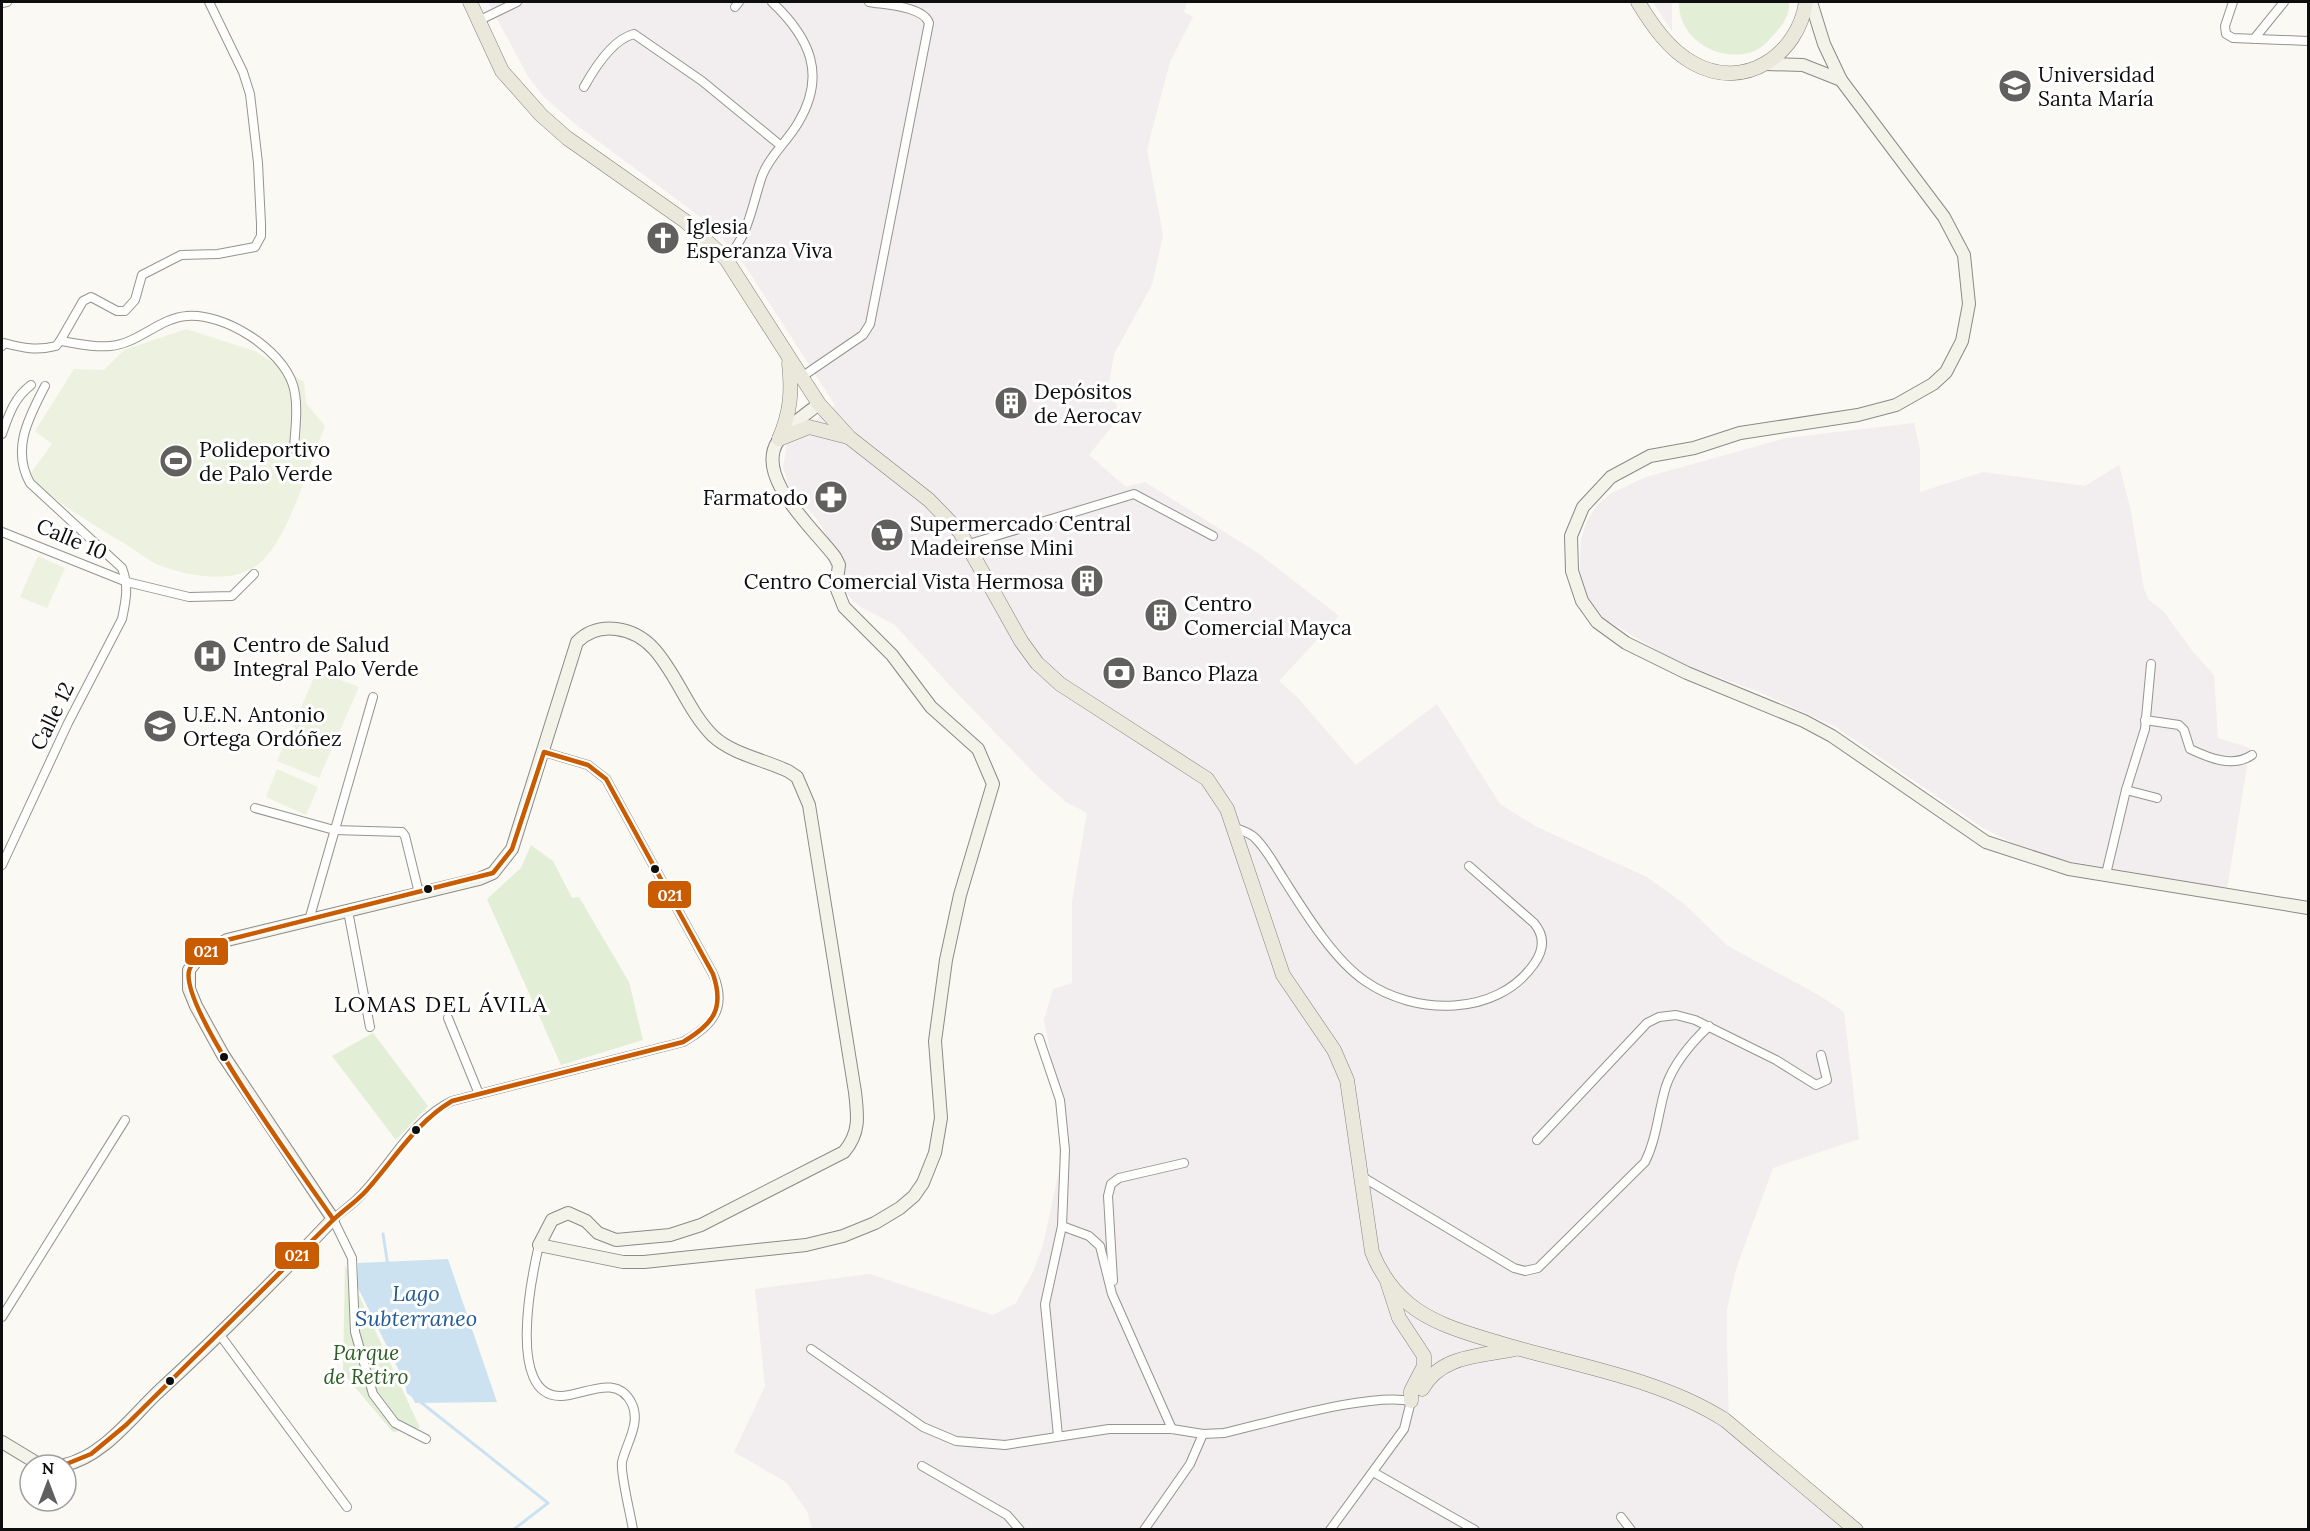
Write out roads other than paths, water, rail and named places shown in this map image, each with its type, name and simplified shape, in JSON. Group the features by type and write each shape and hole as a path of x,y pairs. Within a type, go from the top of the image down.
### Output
{"main road":[{"path":"470,2 502,71 541,115 567,138 685,221 726,259 746,286 789,361 819,404 850,438 929,500 969,544 1021,641 1037,663 1060,684 1207,779 1227,809 1283,975 1334,1050 1347,1080 1372,1252 1386,1279 1399,1318 1424,1356 1424,1366 1411,1391 1411,1401"},
{"path":"1638,2 1648,19 1670,45 1701,68 1711,71 1736,72 1766,64 1794,39 1802,22 1806,2"},
{"path":"779,439 790,414 792,394 789,361"},
{"path":"779,439 809,427 826,429 850,438"},
{"path":"1386,1279 1408,1303 1425,1315 1452,1328 1650,1386 1705,1407 1733,1426 1856,1530"},
{"path":"1411,1401 1438,1368 1465,1358 1516,1348"}],"street":[{"path":"2,3 7,2"},
{"path":"2,346 4,343 32,350 56,346 83,302 91,297 117,311 125,311 135,300 142,274 166,261 181,255 218,254 255,247 259,243 261,224 259,170 250,94 243,72 209,2"},
{"path":"478,21 517,2"},
{"path":"726,259 740,241 762,174 780,145 799,122 814,82 810,55 785,14 772,2"},
{"path":"800,378 863,335 870,324 929,23 927,18 919,12 869,2"},
{"path":"1811,2 1824,44 1840,80 1944,217 1964,255 1969,304 1967,323 1955,356 1946,372 1933,384 1896,405 1858,415 1740,433 1694,448 1650,456 1611,477 1594,493 1576,522 1570,552 1575,587 1597,622 1626,643 1687,674 1804,721 1832,736 1885,770 1980,839 2044,863 2308,908"},
{"path":"2233,2 2225,26 2226,34 2233,38 2308,40"},
{"path":"2254,39 2283,2"},
{"path":"584,87 617,44 625,36 634,34 702,81 780,145"},
{"path":"1766,64 1803,65 1840,80"},
{"path":"60,341 110,346 129,341 178,317 205,318 242,330 265,348 293,384 296,409 294,449"},
{"path":"2,434 14,402 31,386"},
{"path":"45,386 27,418 22,440 22,469 30,483 122,568 127,582"},
{"path":"539,1245 623,1262 644,1262 807,1245 843,1236 900,1208 923,1183 936,1153 941,1118 936,1041 946,960 960,895 993,784 978,749 931,706 892,655 844,607 836,587 839,565 835,557 786,497 774,475 773,455 779,439 819,404"},
{"path":"969,544 1134,494 1213,536"},
{"name":"Calle 10","path":"2,532 127,582 189,597 232,596 254,574"},
{"name":"Calle 12","path":"2,865 68,723 122,619 127,582"},
{"path":"426,1439 395,1423 373,1394 355,1332 352,1258 333,1219 223,1055 189,989 189,970 200,956 227,940 479,879 493,873 512,849 577,642 598,628 619,629 652,647 695,716 715,738 729,747 788,771 797,777 809,805 858,1123 853,1141 844,1152 702,1225 670,1235 616,1240 598,1233 585,1221 568,1213 552,1220 539,1245 531,1282 526,1328 532,1372 538,1387 549,1393 561,1396 595,1387 613,1389 626,1395 633,1405 633,1430 622,1464 633,1530"},
{"path":"2106,874 2145,720 2151,664"},
{"path":"309,920 373,697"},
{"path":"2145,720 2179,725 2184,730 2190,749 2201,754 2225,761 2245,760 2252,755"},
{"path":"78,1461 114,1436 220,1335 333,1219 364,1192 414,1131 439,1107 479,1094 683,1042 710,1024 719,1001 720,989 606,778 588,765 544,752"},
{"path":"2126,790 2157,798"},
{"path":"255,808 334,830 402,832 405,836 419,893"},
{"path":"1233,826 1252,835 1264,847 1314,924 1363,980 1382,992 1414,1001 1449,1006 1485,1001 1507,992 1525,977 1543,946 1542,932 1534,923 1469,866"},
{"path":"348,911 370,1027"},
{"path":"1537,1140 1647,1023 1659,1017 1676,1016 1709,1026 1776,1060 1816,1085 1827,1080 1821,1055"},
{"path":"448,1018 479,1094"},
{"path":"1360,1175 1514,1268 1525,1271 1538,1268 1645,1162 1653,1145 1666,1085 1681,1057 1709,1026"},
{"path":"1039,1038 1060,1100 1065,1150 1062,1226 1045,1304 1058,1436"},
{"path":"2,1317 125,1120"},
{"path":"1114,1299 1108,1196 1111,1184 1119,1178 1184,1163"},
{"path":"1062,1226 1089,1236 1100,1246 1114,1299 1172,1429"},
{"path":"220,1335 346,1507"},
{"path":"811,1349 923,1426 956,1441 1005,1445 1109,1429 1172,1429 1203,1434 1224,1433 1368,1401 1398,1398 1411,1401 1404,1429 1330,1530"},
{"path":"1144,1530 1191,1464 1203,1434"},
{"path":"2,1442 20,1453"},
{"path":"922,1466 1007,1515 1020,1530"},
{"path":"1373,1472 1475,1530"},
{"path":"1621,1517 1631,1530"}],"water":[{"name":"Lago Subterraneo","path":"448,1259 497,1402 415,1403 358,1288 358,1263"}],"waterway":[{"path":"383,1234 388,1266"},
{"path":"407,1385 408,1392 413,1396"},
{"path":"418,1400 548,1503 513,1530"}],"place":[{"name":"Universidad Santa María","path":"2015,86"},
{"name":"Iglesia Esperanza Viva","path":"663,238"},
{"name":"Depósitos de Aerocav","path":"1011,403"},
{"name":"Polideportivo de Palo Verde","path":"176,461"},
{"name":"Farmatodo","path":"831,497"},
{"name":"Supermercado Central Madeirense Mini","path":"887,535"},
{"name":"Centro Comercial Vista Hermosa","path":"1087,581"},
{"name":"Centro Comercial Mayca","path":"1161,615"},
{"name":"Centro de Salud Integral Palo Verde","path":"210,656"},
{"name":"Banco Plaza","path":"1119,673"},
{"name":"U.E.N. Antonio Ortega Ordóñez","path":"160,726"}],"district":[{"name":"LOMAS DEL ÁVILA","path":"441,1004"}],"park label":[{"name":"Parque de Retiro","path":"366,1364"}]}
